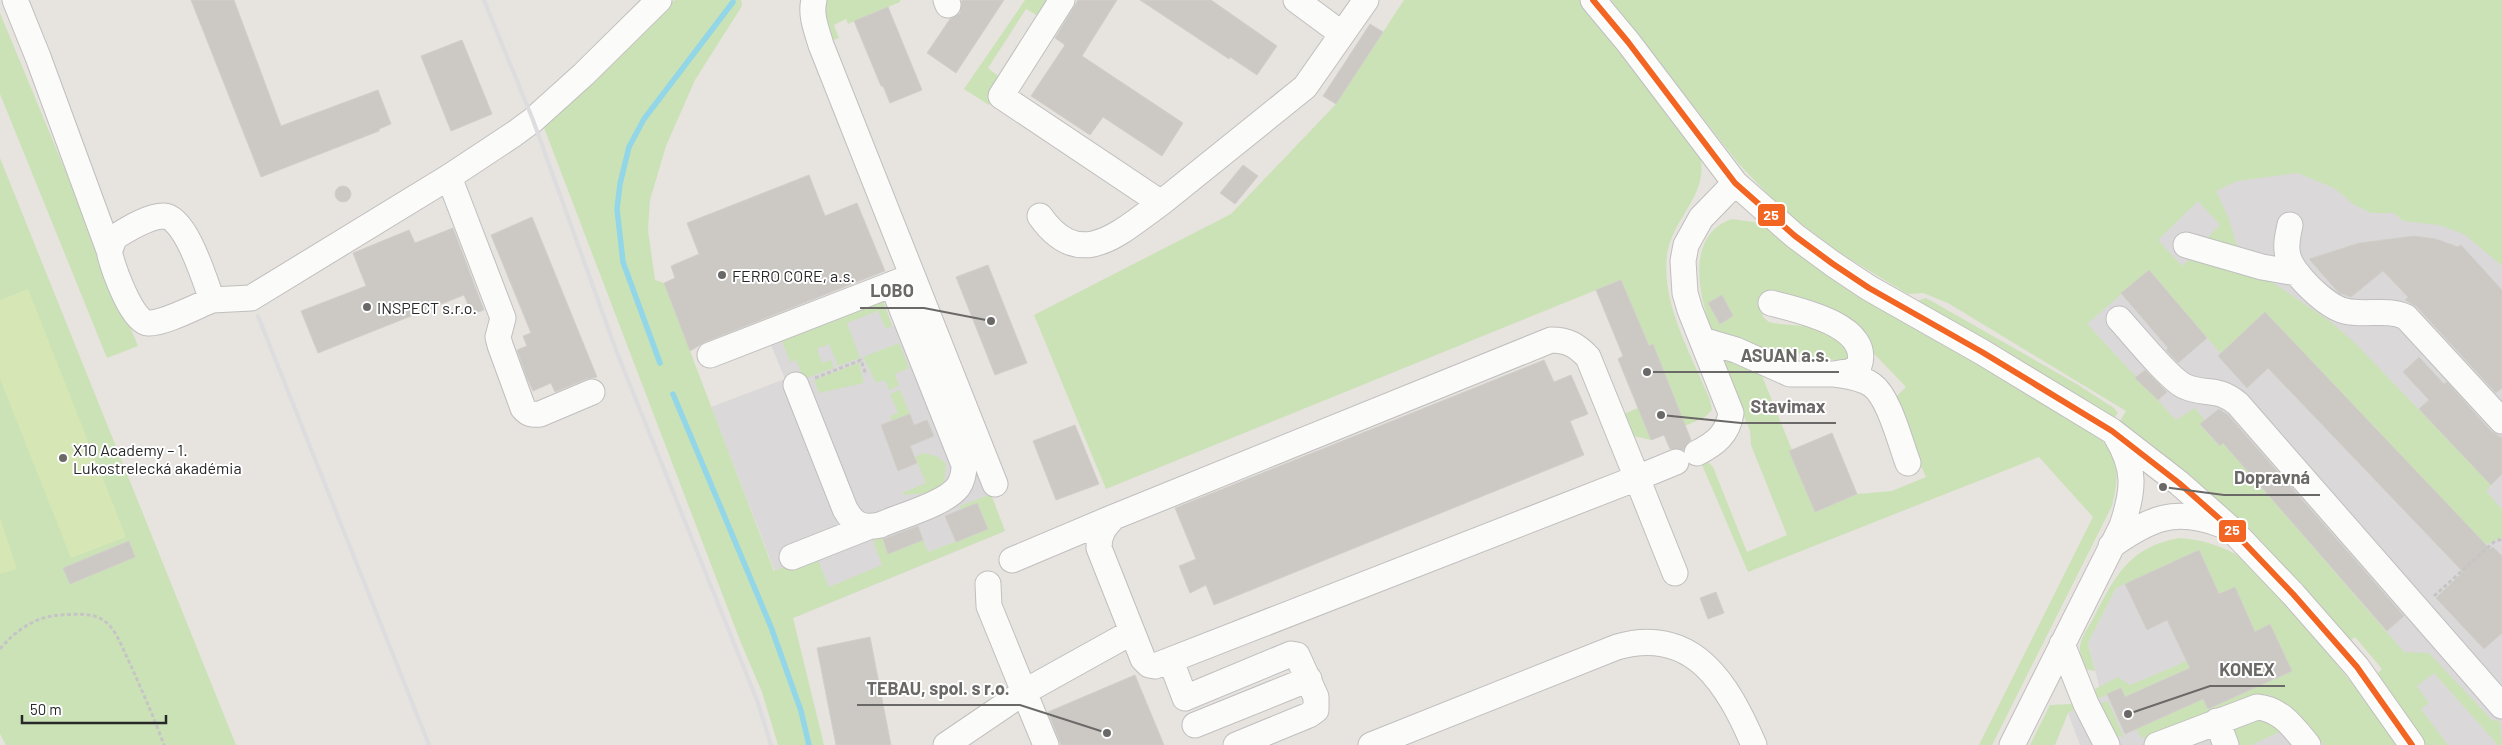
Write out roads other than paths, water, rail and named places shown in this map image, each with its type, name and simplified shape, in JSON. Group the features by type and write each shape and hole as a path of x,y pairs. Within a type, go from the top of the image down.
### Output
{"street":[{"path":"15,0 42,66 132,312 139,321 148,323 212,300 251,298 449,177 533,120 584,74 659,0"},
{"path":"792,557 948,496 958,487 964,475 964,464 903,280 821,45 812,7 814,0"},
{"path":"1062,0 1001,96 1161,203"},
{"path":"1296,0 1342,34"},
{"path":"1040,216 1050,230 1073,245 1087,245 1109,239 1161,203 1305,87 1366,0"},
{"path":"1593,0 1628,42 1735,183 1795,236 1869,288 1982,352 2112,431 2179,483 2231,529 2341,648 2380,698 2412,745"},
{"path":"449,177 503,318 498,337 523,408 527,413 533,415 540,414 592,392"},
{"path":"1114,517 1103,528 1099,539 1099,548 1143,659 1149,665 1162,665 1637,478 1712,445 1728,428 1731,413 1685,293 1684,253 1693,230 1701,218 1735,183"},
{"path":"110,253 115,237 128,228 164,216 176,221 185,233 212,300"},
{"path":"2290,225 2286,243 2288,255 2296,273 2317,294 2343,311 2385,312 2406,317 2502,421"},
{"path":"2186,245 2262,267 2296,273"},
{"path":"710,356 903,280"},
{"path":"903,280 995,484"},
{"path":"1771,304 1803,312 1846,329 1855,338 1862,357 1859,366 1851,371 1834,374"},
{"path":"2118,319 2184,386 2196,390 2218,392 2229,396 2238,404 2502,706"},
{"path":"1012,560 1550,340 1564,340 1576,346 1588,357 1675,573"},
{"path":"1702,340 1736,350 1790,374 1834,374 1857,378 1871,384 1880,393 1908,463"},
{"path":"796,385 845,509 851,520 868,527"},
{"path":"2012,745 2128,508 2132,480 2124,450 2112,431"},
{"path":"2111,546 2133,530 2168,516 2185,515 2202,518 2231,529"},
{"path":"988,584 989,606 1046,745"},
{"path":"946,745 1024,692 1132,632"},
{"path":"1371,745 1617,647 1636,642 1651,641 1688,654 1713,671 1735,703 1754,745"},
{"path":"2062,644 2086,704 2107,745"},
{"path":"1185,698 1291,654 1298,655 1318,704 1316,710 1310,715 1236,745"},
{"path":"1171,661 1199,735 1309,679"},
{"path":"2156,745 2257,707 2268,708 2287,720 2308,745"},
{"path":"2217,721 2226,745"}],"waterway":[{"path":"660,363 623,262 617,209 620,184 629,147 644,119 733,2"},
{"path":"673,394 771,627 801,711 809,745"}],"railway":[{"path":"484,0 533,120 616,350 758,703 771,745"},
{"path":"258,316 429,745"}],"place":[{"name":"FERRO CORE, a.s.","path":"722,275"},
{"name":"INSPECT s.r.o.","path":"367,307"},
{"name":"LOBO","path":"991,321"},
{"name":"ASUAN a.s.","path":"1647,372"},
{"name":"Stavimax","path":"1661,415"},
{"name":"X10 Academy – 1. Lukostrelecká akadémia","path":"63,458"},
{"name":"Dopravná","path":"2163,487"},
{"name":"KONEX","path":"2128,714"},
{"name":"TEBAU, spol. s r.o.","path":"1107,733"}]}
